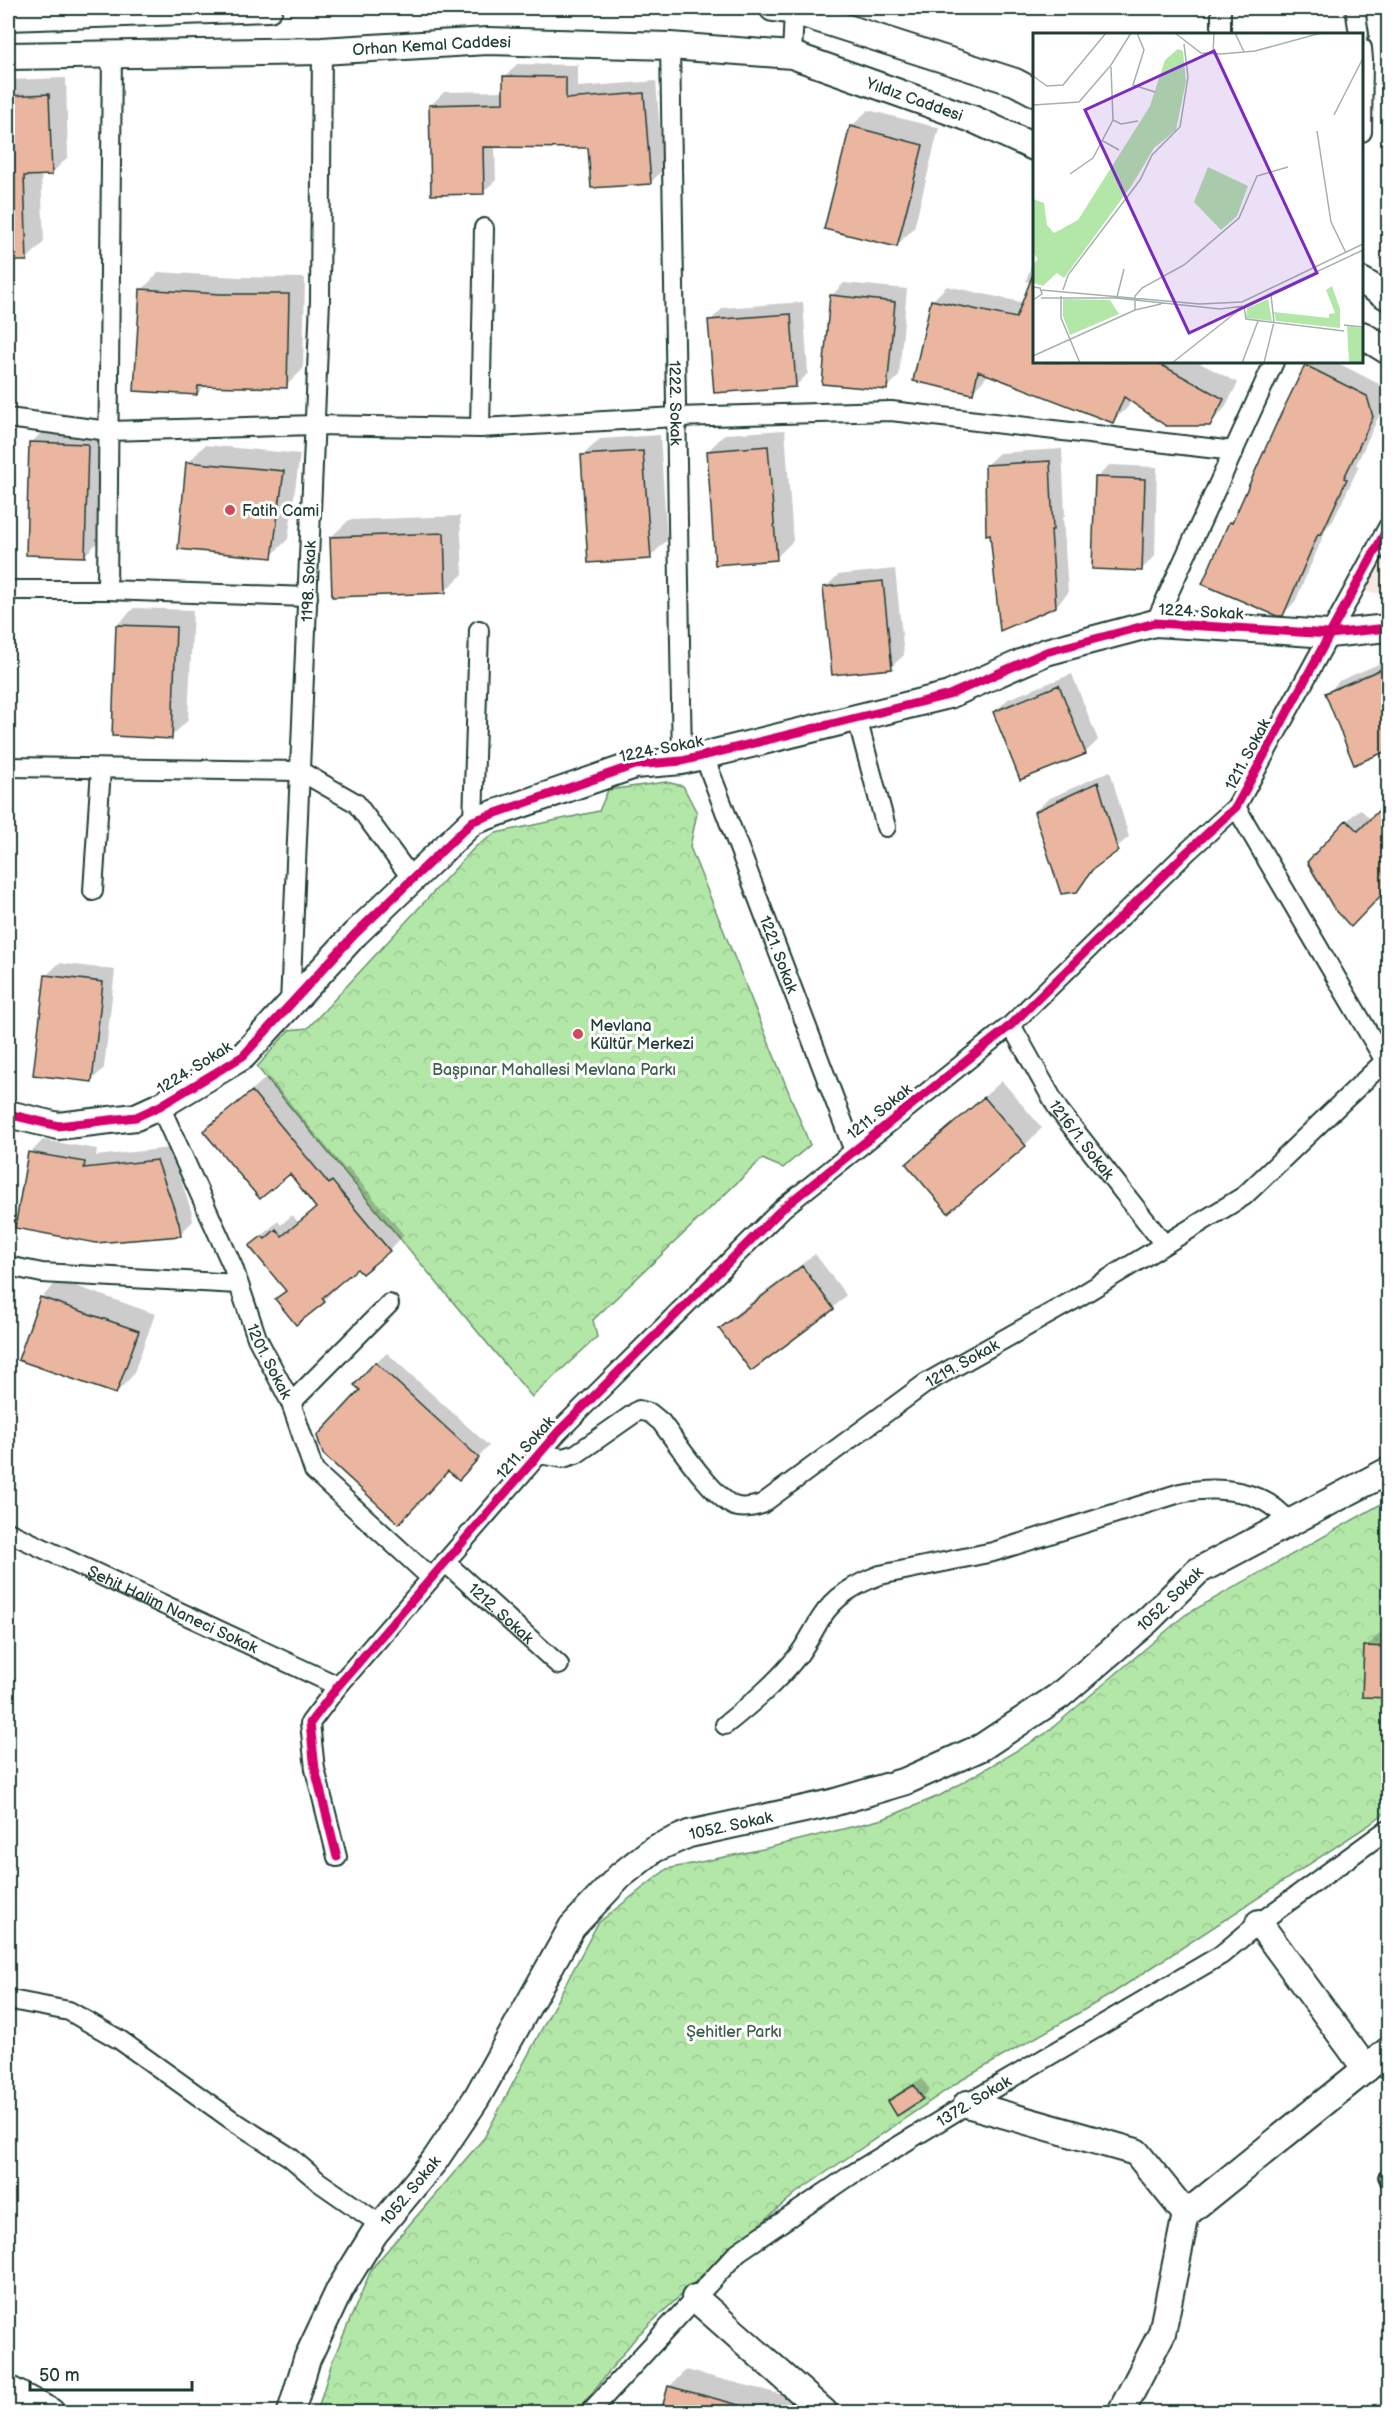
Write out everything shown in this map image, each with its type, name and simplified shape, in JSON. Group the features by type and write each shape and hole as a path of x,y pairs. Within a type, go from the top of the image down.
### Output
{"street":[{"path":"8,17 269,8"},
{"path":"792,55 793,8 1015,82 1033,91"},
{"path":"1221,8 1221,33"},
{"path":"1355,8 1359,33"},
{"name":"Orhan Kemal Caddesi","path":"8,56 322,51 486,41 670,46 792,55"},
{"name":"1222. Sokak","path":"670,46 676,417 693,758"},
{"name":"1198. Sokak","path":"290,1004 320,300 322,51"},
{"path":"107,590 112,54"},
{"path":"1363,54 1363,96"},
{"name":"Yıldız Caddesi","path":"792,55 975,120 1033,146"},
{"path":"480,428 484,228"},
{"path":"1363,282 1389,297"},
{"path":"1363,335 1389,351"},
{"path":"1155,622 1274,363"},
{"path":"8,418 109,431 315,425 480,428 676,417 891,411 1234,451"},
{"name":"1211. Sokak","path":"338,1857 315,1769 310,1723 338,1686 558,1432 783,1208 1011,1025 1236,807 1389,527"},
{"path":"8,590 107,590 308,597"},
{"name":"1224. Sokak","path":"8,1114 58,1126 136,1117 160,1106 243,1056 355,934 473,821 635,765 693,758 949,696 1046,652 1155,622 1329,634 1389,628"},
{"path":"473,821 479,630"},
{"path":"857,718 886,826"},
{"name":"1221. Sokak","path":"693,758 854,1151"},
{"path":"8,767 300,771 356,803 412,879"},
{"path":"93,891 101,769"},
{"path":"1236,807 1387,1060"},
{"name":"1216/1. Sokak","path":"1011,1025 1058,1109 1164,1245"},
{"name":"1219. Sokak","path":"539,1454 563,1458 576,1454 639,1410 650,1413 661,1422 720,1498 736,1507 751,1508 762,1504 926,1383 1072,1301 1244,1196 1387,1060"},
{"name":"1201. Sokak","path":"160,1106 238,1284 257,1338 291,1403 315,1471 431,1578"},
{"path":"8,1266 42,1273 238,1284"},
{"path":"291,1403 389,1304"},
{"name":"1052. Sokak","path":"291,2412 307,2359 340,2289 381,2225 435,2160 476,2099 573,1927 620,1875 654,1849 689,1834 832,1803 896,1784 982,1747 1059,1696 1148,1620 1198,1571 1389,1471"},
{"path":"726,1725 763,1694 798,1656 823,1615 834,1602 848,1590 880,1575 993,1552 1195,1490 1227,1490 1258,1497 1277,1508 1290,1523"},
{"name":"Şehit Halim Naneci Sokak","path":"8,1532 338,1686"},
{"name":"1212. Sokak","path":"445,1562 559,1665"},
{"name":"1372. Sokak","path":"590,2412 738,2252 851,2175 1221,1955 1259,1923 1389,1829"},
{"path":"1259,1923 1366,2069"},
{"path":"8,2003 11,2000 69,2011 120,2040 232,2120 290,2157 319,2182 381,2225"},
{"path":"1121,2412 1162,2333 1186,2214 1389,2051"},
{"path":"967,2104 1136,2152 1186,2214"},
{"path":"694,2298 824,2412"},
{"path":"12,2399 51,2412"}],"shaded area":[{"path":"1388,551 1388,594 1365,592 1367,578"}],"green space":[{"name":"Başpınar Mahallesi Mevlana Parkı","path":"666,782 683,786 697,813 690,847 810,1145 783,1168 762,1159 593,1320 597,1337 532,1397 257,1067 289,1030 308,1028 475,847 496,833 599,811 608,790"},
{"name":"Şehitler Parkı","path":"1388,1500 1388,1810 1369,1825 1110,1995 960,2081 796,2193 711,2267 637,2336 577,2412 317,2412 332,2362 372,2268 484,2138 598,1923 667,1869 763,1849 883,1819 941,1795 1045,1734 1185,1615"}],"building":[{"path":"503,76 566,77 566,99 644,93 651,184 591,188 588,148 483,147 484,194 431,195 429,105 503,103"},
{"path":"49,94 52,175 24,176 27,261 8,261 8,96"},
{"path":"850,126 923,145 897,247 824,229"},
{"path":"1033,274 1033,363 1158,363 1224,399 1210,426 1166,426 1124,397 1113,423 978,371 973,394 913,381 931,300 1016,318"},
{"path":"140,289 220,294 289,294 287,388 198,386 197,395 134,391"},
{"path":"830,295 895,302 887,390 822,384"},
{"path":"791,314 796,387 714,393 708,320"},
{"path":"1305,365 1367,396 1373,417 1344,478 1347,479 1321,535 1318,534 1283,616 1277,616 1202,584 1229,522 1232,523"},
{"path":"29,442 88,444 85,557 26,555"},
{"path":"768,446 777,560 715,565 707,451"},
{"path":"643,451 651,559 588,563 581,455"},
{"path":"1050,461 1053,530 1051,530 1056,607 1000,631 990,534 986,535 985,465"},
{"name":"Fatih Cami","path":"186,462 284,471 272,558 178,549"},
{"path":"1095,477 1145,479 1142,571 1092,569"},
{"path":"444,533 446,593 332,597 330,537"},
{"path":"883,581 892,669 832,675 823,587"},
{"path":"116,625 176,627 172,739 112,736"},
{"path":"1389,666 1389,750 1354,765 1325,693"},
{"path":"1059,685 1086,754 1020,780 993,712"},
{"path":"1098,782 1118,851 1092,870 1077,892 1061,894 1034,812"},
{"path":"1389,800 1389,887 1351,927 1333,907 1307,862 1346,820 1358,831"},
{"path":"45,975 103,982 92,1082 33,1075"},
{"path":"252,1091 329,1184 332,1181 390,1251 362,1274 357,1269 322,1298 325,1302 296,1325 275,1299 286,1291 249,1246 262,1236 265,1239 276,1229 282,1236 316,1208 290,1174 260,1199 203,1131"},
{"path":"984,1097 1026,1146 948,1213 906,1164"},
{"path":"28,1152 85,1162 84,1168 157,1160 179,1223 181,1236 96,1243 15,1228"},
{"path":"802,1266 834,1309 751,1371 719,1329"},
{"path":"40,1297 139,1331 116,1394 18,1360"},
{"path":"375,1362 479,1458 459,1480 448,1471 399,1524 323,1454 317,1436 360,1390 354,1385"},
{"path":"1364,1646 1389,1647 1389,1698 1362,1697"},
{"path":"914,2085 923,2099 897,2116 888,2101"},
{"path":"668,2386 747,2407 746,2412 661,2412"}],"cycle path":[{"path":"337,1857 315,1769 310,1723 338,1686 558,1432 783,1208 1011,1025 1236,807 1388,527"},
{"path":"8,1114 58,1126 136,1117 160,1106 243,1056 355,934 473,821 635,765 682,761 949,695 1046,652 1155,623 1329,634 1388,628"}],"place":[{"name":"Fatih Cami","path":"230,510"},
{"name":"Mevlana Kültür Merkezi","path":"578,1034"}]}
